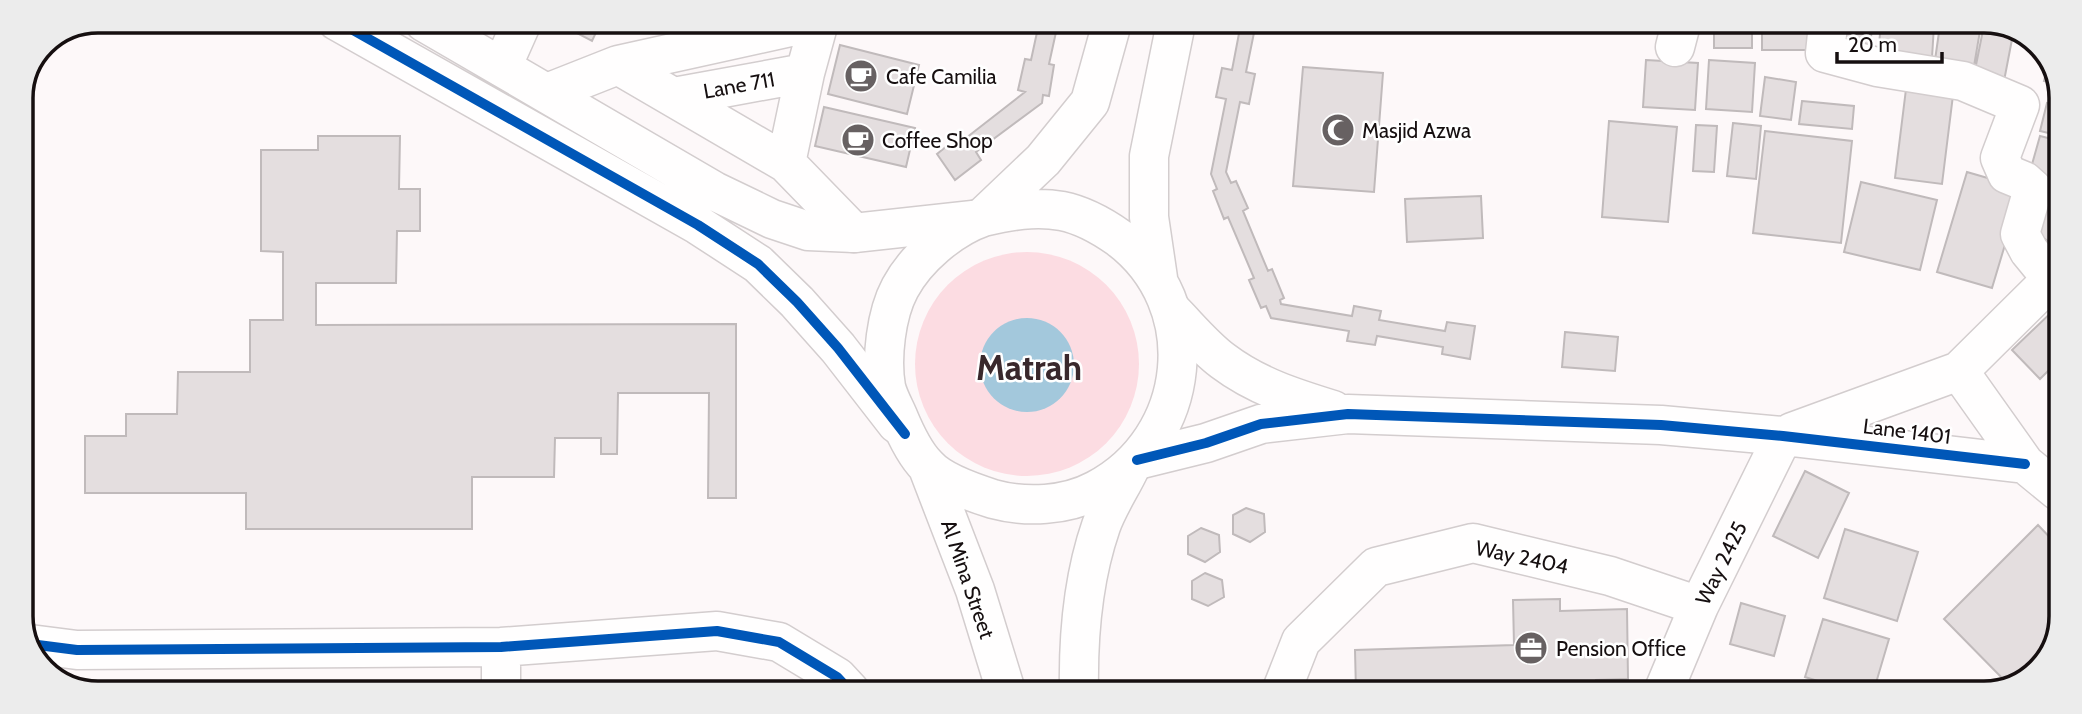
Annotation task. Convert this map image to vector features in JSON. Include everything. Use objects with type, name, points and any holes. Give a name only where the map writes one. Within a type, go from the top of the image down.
[{"type":"street","points":[[357,33],[698,225],[758,264],[838,348],[928,468],[969,492],[1011,504],[1054,503],[1096,490],[1134,463],[1261,424],[1348,414]]},
{"type":"street","points":[[443,33],[714,191],[772,219],[808,231],[854,233],[978,219],[1022,208],[1063,212],[1101,225],[1133,249],[1165,296],[1222,360],[1251,379],[1285,396],[1348,414]]},
{"type":"street","points":[[502,67],[517,33]]},
{"type":"street","name":"Lane 711","points":[[547,93],[618,65],[763,33]]},
{"type":"street","name":"Lane 711","points":[[786,163],[816,33]]},
{"type":"street","points":[[905,434],[887,388],[885,350],[885,337],[900,288],[931,249],[978,219],[1043,160],[1090,102],[1109,33]]},
{"type":"street","points":[[1079,681],[1085,588],[1102,525],[1134,463],[1161,427],[1175,390],[1179,351],[1149,217],[1149,156],[1174,33]]},
{"type":"street","points":[[1827,33],[1825,53],[1877,67],[1963,81],[2020,104],[2000,158],[2007,174],[2024,181],[2033,190],[2020,234],[2029,251],[2049,269]]},
{"type":"street","name":"Lane 711","points":[[618,65],[786,163],[854,233]]},
{"type":"street","name":"Lane 711","points":[[674,97],[805,74]]},
{"type":"street","points":[[1783,436],[1959,371],[2049,282]]},
{"type":"street","points":[[1959,371],[2025,464],[2049,484]]},
{"type":"street","name":"Lane 1401","points":[[1348,414],[1661,425],[2025,464]]},
{"type":"street","name":"Way 2425","points":[[1668,681],[1699,606],[1783,436]]},
{"type":"street","name":"Al Mina Street","points":[[928,468],[975,590],[1003,681]]},
{"type":"street","name":"Way 2404","points":[[1285,681],[1301,641],[1376,567],[1473,543],[1610,576],[1699,606]]},
{"type":"street","points":[[40,645],[76,650],[501,647],[717,631],[779,642],[841,681]]},
{"type":"street","points":[[501,647],[501,681]]},
{"type":"shaded area","points":[[1016,252],[1038,252],[1080,265],[1098,277],[1114,293],[1131,321],[1139,364],[1131,407],[1114,435],[1098,451],[1070,468],[1038,476],[1016,476],[974,463],[956,451],[940,435],[923,407],[915,375],[915,353],[928,311],[940,293],[956,277],[984,260]]},
{"type":"water","points":[[1027,318],[1045,322],[1060,332],[1070,347],[1074,365],[1070,383],[1060,398],[1045,408],[1027,412],[1009,408],[994,398],[984,383],[980,365],[984,347],[994,332],[1009,322]]},
{"type":"building","points":[[577,33],[596,33],[592,41]]},
{"type":"building","points":[[1037,33],[1056,33],[1049,64],[1054,65],[1049,96],[1043,95],[1042,103],[976,152],[981,160],[955,180],[937,154],[962,134],[966,138],[1025,92],[1018,90],[1025,59],[1031,60]]},
{"type":"building","points":[[1239,33],[1254,33],[1246,72],[1255,74],[1249,104],[1240,102],[1226,172],[1231,183],[1236,181],[1248,208],[1243,211],[1268,271],[1272,269],[1284,298],[1280,300],[1281,304],[1352,316],[1354,306],[1381,311],[1379,320],[1445,331],[1447,322],[1475,326],[1470,359],[1442,354],[1443,347],[1377,336],[1375,345],[1347,341],[1349,331],[1271,318],[1266,306],[1261,308],[1249,280],[1254,278],[1228,217],[1224,219],[1213,191],[1217,189],[1211,174],[1226,99],[1216,97],[1222,68],[1232,70]]},
{"type":"building","points":[[1714,33],[1752,33],[1752,48],[1714,48]]},
{"type":"building","points":[[1762,33],[1815,33],[1815,50],[1762,50]]},
{"type":"building","points":[[1836,33],[1871,33],[1870,50],[1834,46]]},
{"type":"building","points":[[1880,33],[1934,33],[1932,58],[1878,53]]},
{"type":"building","points":[[1939,33],[1980,33],[1973,72],[1934,67]]},
{"type":"building","points":[[1982,33],[1997,34],[2012,40],[2004,81],[1974,75]]},
{"type":"building","points":[[840,45],[919,65],[907,114],[828,94]]},
{"type":"building","points":[[1646,60],[1698,63],[1695,110],[1643,107]]},
{"type":"building","points":[[1709,60],[1755,63],[1752,112],[1706,109]]},
{"type":"building","name":"Masjid Azwa","points":[[1303,67],[1383,73],[1374,192],[1293,186]]},
{"type":"building","points":[[1765,77],[1796,82],[1791,120],[1760,116]]},
{"type":"building","points":[[1907,81],[1954,87],[1942,184],[1895,178]]},
{"type":"building","points":[[1802,101],[1854,106],[1852,129],[1799,124]]},
{"type":"building","points":[[2047,103],[2049,104],[2049,133],[2040,131]]},
{"type":"building","points":[[824,107],[915,128],[906,167],[815,146]]},
{"type":"building","points":[[1609,121],[1677,127],[1668,222],[1602,217]]},
{"type":"building","points":[[1733,123],[1761,126],[1756,179],[1727,176]]},
{"type":"building","points":[[1696,125],[1717,126],[1714,172],[1693,171]]},
{"type":"building","points":[[1765,131],[1852,141],[1841,243],[1753,233]]},
{"type":"building","points":[[318,136],[400,136],[399,189],[420,189],[420,231],[397,231],[396,283],[316,283],[316,325],[736,324],[736,498],[708,498],[709,393],[618,393],[617,454],[601,454],[601,438],[555,438],[554,477],[472,477],[472,529],[246,529],[246,493],[85,493],[85,436],[126,436],[126,414],[177,414],[178,372],[250,372],[250,320],[283,320],[283,252],[261,251],[261,150],[318,150]]},
{"type":"building","points":[[2040,136],[2049,138],[2049,181],[2029,175]]},
{"type":"building","points":[[1967,172],[2022,188],[1992,288],[1937,272]]},
{"type":"building","points":[[1861,182],[1937,200],[1920,270],[1844,252]]},
{"type":"building","points":[[1481,196],[1483,238],[1407,242],[1405,199]]},
{"type":"building","points":[[2049,205],[2049,242],[2031,228]]},
{"type":"building","points":[[2049,315],[2049,370],[2040,379],[2012,350]]},
{"type":"building","points":[[1565,332],[1618,337],[1615,371],[1562,367]]},
{"type":"building","points":[[1805,471],[1849,493],[1818,558],[1773,536]]},
{"type":"building","points":[[1246,508],[1264,514],[1265,532],[1250,542],[1233,534],[1233,515]]},
{"type":"building","points":[[2038,525],[2049,537],[2048,629],[2040,648],[2020,670],[2002,678],[1944,619]]},
{"type":"building","points":[[1201,528],[1219,535],[1220,552],[1205,562],[1188,554],[1188,536]]},
{"type":"building","points":[[1845,529],[1918,552],[1897,621],[1824,598]]},
{"type":"building","points":[[1205,573],[1222,580],[1224,597],[1208,606],[1192,599],[1192,581]]},
{"type":"building","name":"Pension Office","points":[[1560,599],[1560,611],[1627,609],[1628,679],[1356,681],[1355,650],[1514,645],[1513,600]]},
{"type":"building","points":[[1741,603],[1785,616],[1774,656],[1730,644]]},
{"type":"building","points":[[1823,619],[1889,639],[1877,681],[1818,681],[1805,677]]},
{"type":"cycle path","points":[[358,33],[698,225],[758,264],[838,348],[905,434]]},
{"type":"cycle path","points":[[1137,460],[1206,443],[1261,424],[1348,414],[1661,425],[2025,464]]},
{"type":"cycle path","points":[[40,645],[77,650],[501,647],[717,631],[779,642],[841,681]]},
{"type":"place","name":"Cafe Camilia","points":[[861,76]]},
{"type":"place","name":"Masjid Azwa","points":[[1338,130]]},
{"type":"place","name":"Coffee Shop","points":[[858,140]]},
{"type":"place","name":"Pension Office","points":[[1531,648]]},
{"type":"district","name":"Matrah","points":[[1029,367]]}]
